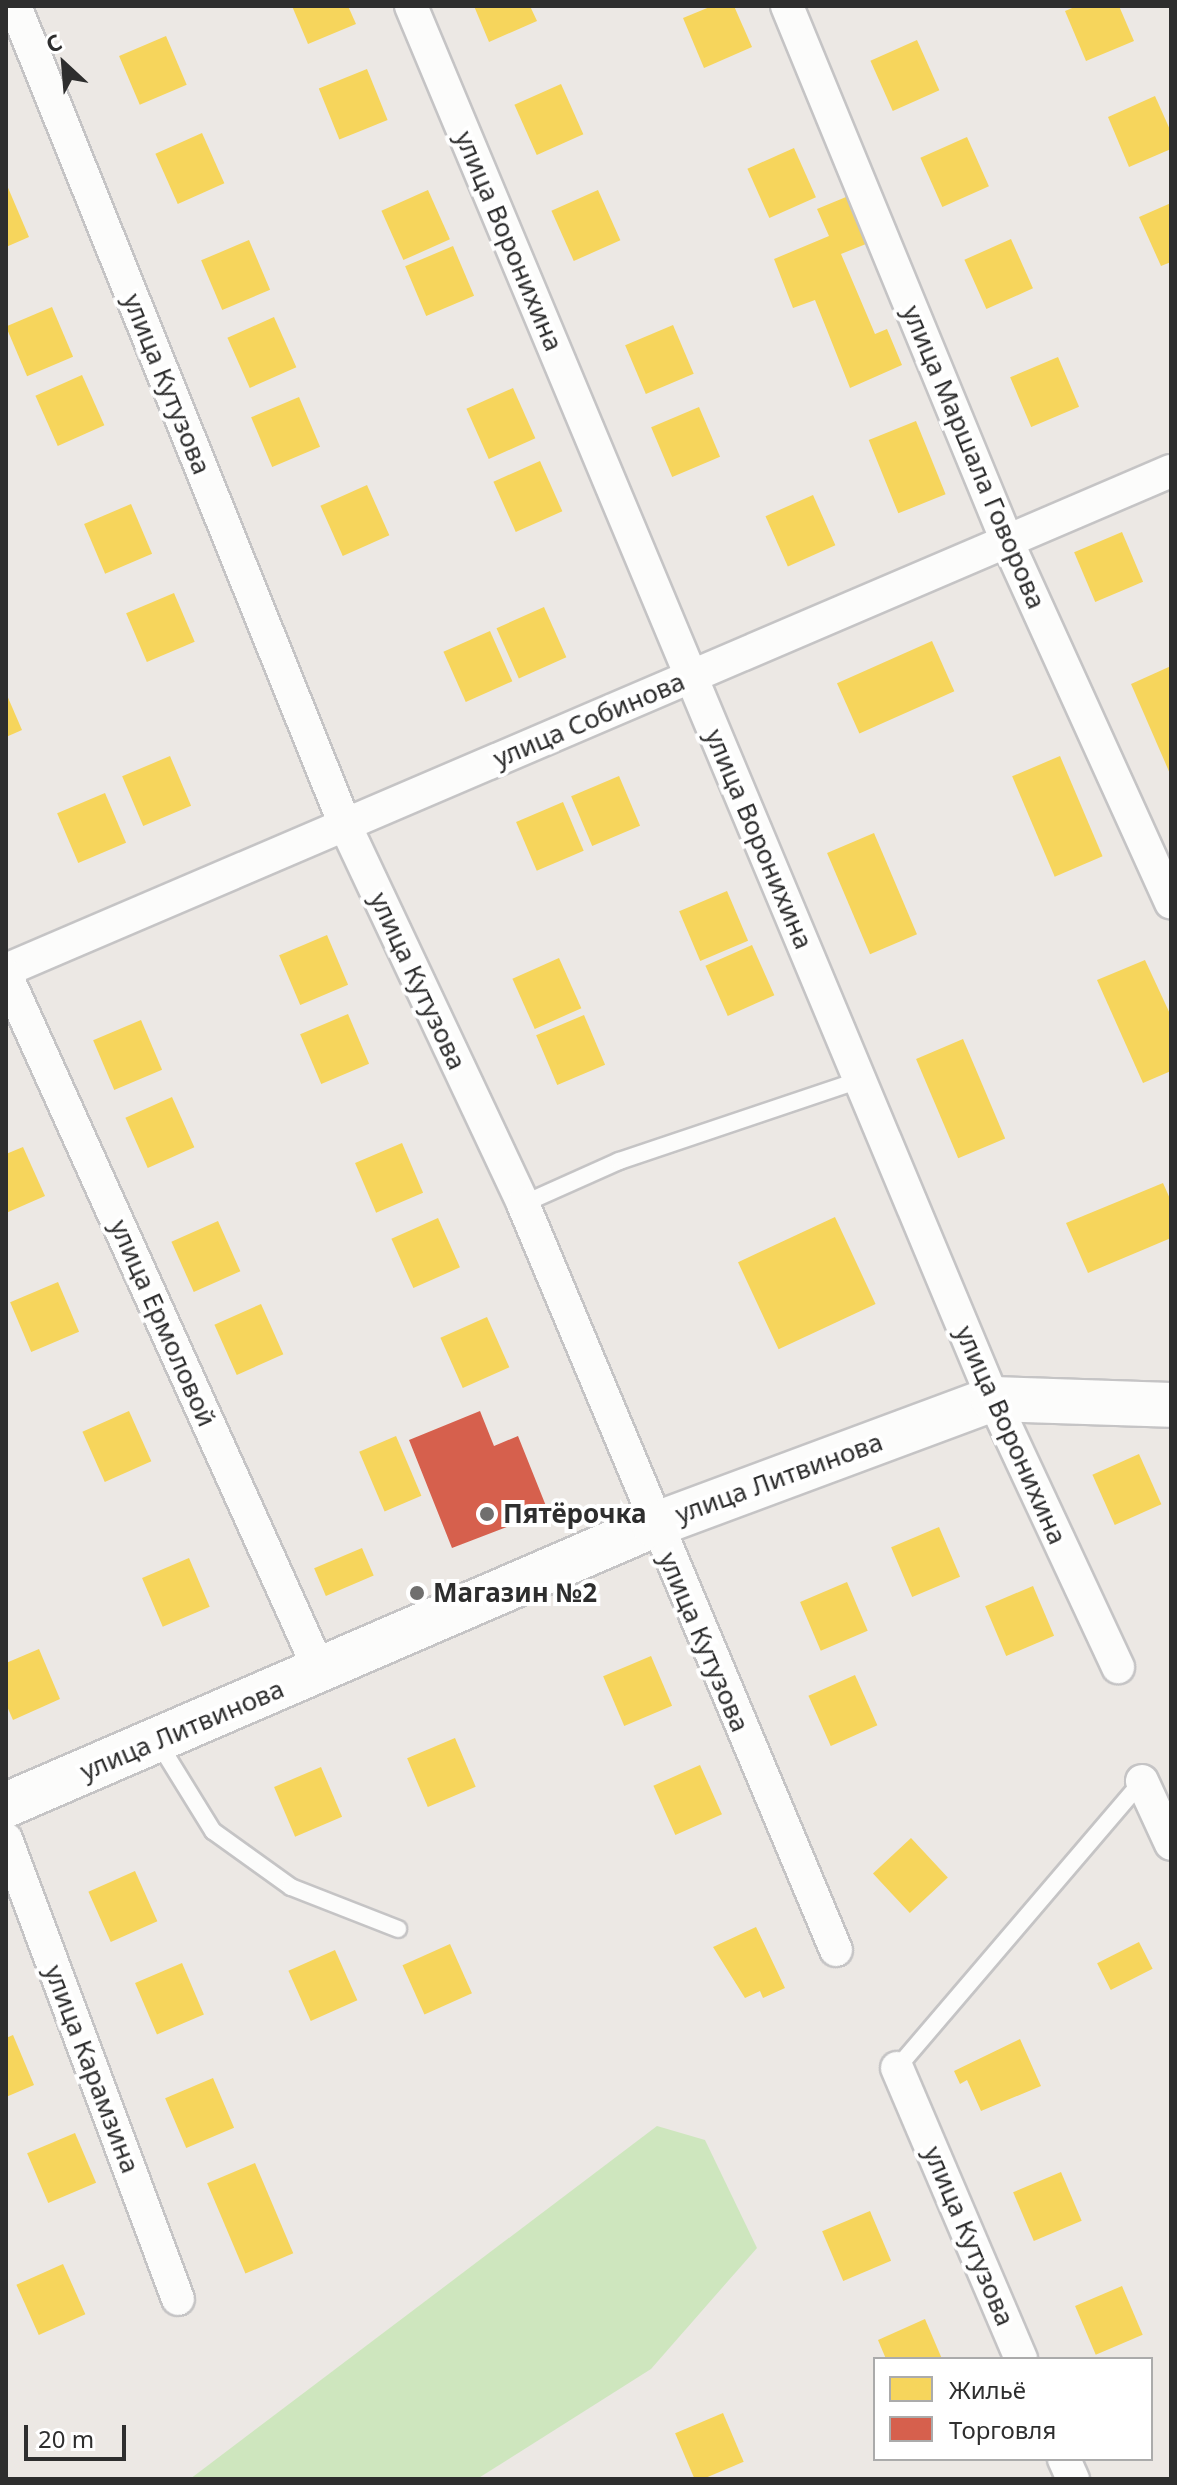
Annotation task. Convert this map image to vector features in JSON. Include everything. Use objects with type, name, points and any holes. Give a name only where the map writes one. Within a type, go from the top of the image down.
[{"type":"street","name":"улица Кутузова","points":[[15,6],[345,825],[523,1204],[654,1525],[836,1950]]},
{"type":"street","name":"улица Воронихина","points":[[411,6],[993,1399],[1118,1667]]},
{"type":"street","name":"улица Маршала Говорова","points":[[787,6],[1007,541],[1171,903]]},
{"type":"street","name":"улица Собинова","points":[[6,972],[1171,471]]},
{"type":"street","name":"улица Ермоловой","points":[[6,972],[320,1671]]},
{"type":"street","name":"улица Литвинова","points":[[6,1805],[654,1525],[993,1399],[1171,1405]]},
{"type":"street","points":[[1142,1781],[1171,1844]]},
{"type":"street","name":"улица Карамзина","points":[[6,1839],[178,2299]]},
{"type":"street","name":"улица Кутузова","points":[[897,2068],[1020,2357]]},
{"type":"lane","points":[[523,1204],[619,1161],[859,1080]]},
{"type":"lane","points":[[157,1740],[213,1831],[291,1887],[398,1929]]},
{"type":"lane","points":[[897,2068],[1142,1781]]},
{"type":"green space","points":[[657,2126],[705,2140],[757,2248],[651,2369],[477,2479],[190,2479]]},
{"type":"building: Жильё","points":[[292,6],[348,6],[356,24],[308,44]]},
{"type":"building: Жильё","points":[[474,6],[530,6],[537,21],[489,42]]},
{"type":"building: Жильё","points":[[712,6],[734,6],[752,47],[704,68],[683,18]]},
{"type":"building: Жильё","points":[[1077,6],[1119,6],[1134,41],[1086,61],[1065,11]]},
{"type":"building: Жильё","points":[[166,36],[187,85],[140,105],[119,56]]},
{"type":"building: Жильё","points":[[917,40],[939,90],[893,111],[870,61]]},
{"type":"building: Жильё","points":[[367,69],[388,120],[339,139],[319,88]]},
{"type":"building: Жильё","points":[[561,84],[583,134],[537,155],[514,105]]},
{"type":"building: Жильё","points":[[1155,96],[1171,132],[1171,149],[1129,167],[1108,117]]},
{"type":"building: Жильё","points":[[202,133],[224,183],[178,204],[155,154]]},
{"type":"building: Жильё","points":[[967,137],[989,186],[942,207],[920,158]]},
{"type":"building: Жильё","points":[[794,148],[816,197],[769,218],[747,169]]},
{"type":"building: Жильё","points":[[6,183],[29,237],[6,247]]},
{"type":"building: Жильё","points":[[428,190],[450,239],[403,260],[381,211]]},
{"type":"building: Жильё","points":[[598,190],[620,240],[574,261],[551,211]]},
{"type":"building: Жильё","points":[[846,197],[866,244],[841,254],[875,334],[887,329],[902,365],[850,388],[815,300],[793,308],[774,259],[829,236],[817,209]]},
{"type":"building: Жильё","points":[[1171,203],[1171,262],[1161,266],[1139,217]]},
{"type":"building: Жильё","points":[[1011,239],[1033,288],[986,309],[964,260]]},
{"type":"building: Жильё","points":[[249,240],[270,290],[222,310],[201,260]]},
{"type":"building: Жильё","points":[[453,246],[474,296],[426,316],[405,266]]},
{"type":"building: Жильё","points":[[52,307],[73,357],[27,376],[6,327]]},
{"type":"building: Жильё","points":[[274,317],[296,367],[250,388],[227,338]]},
{"type":"building: Жильё","points":[[673,325],[694,374],[646,394],[625,345]]},
{"type":"building: Жильё","points":[[1058,357],[1079,407],[1031,427],[1010,377]]},
{"type":"building: Жильё","points":[[82,375],[104,425],[58,446],[35,396]]},
{"type":"building: Жильё","points":[[513,388],[535,438],[489,459],[466,409]]},
{"type":"building: Жильё","points":[[299,397],[320,447],[272,467],[251,417]]},
{"type":"building: Жильё","points":[[699,407],[720,457],[672,477],[651,427]]},
{"type":"building: Жильё","points":[[916,421],[946,494],[898,513],[869,440]]},
{"type":"building: Жильё","points":[[540,461],[562,511],[516,532],[493,482]]},
{"type":"building: Жильё","points":[[367,485],[389,535],[343,556],[320,506]]},
{"type":"building: Жильё","points":[[813,495],[835,545],[788,566],[765,516]]},
{"type":"building: Жильё","points":[[131,504],[152,554],[105,574],[84,524]]},
{"type":"building: Жильё","points":[[1122,532],[1143,582],[1095,602],[1074,552]]},
{"type":"building: Жильё","points":[[174,593],[195,642],[147,662],[126,613]]},
{"type":"building: Жильё","points":[[544,607],[566,657],[519,678],[496,628]]},
{"type":"building: Жильё","points":[[490,631],[512,681],[466,702],[443,652]]},
{"type":"building: Жильё","points":[[932,641],[954,691],[859,734],[837,683]]},
{"type":"building: Жильё","points":[[1171,666],[1171,776],[1131,684]]},
{"type":"building: Жильё","points":[[6,693],[22,730],[6,737]]},
{"type":"building: Жильё","points":[[170,756],[191,806],[143,826],[122,776]]},
{"type":"building: Жильё","points":[[1060,756],[1103,856],[1055,877],[1012,776]]},
{"type":"building: Жильё","points":[[619,776],[640,826],[592,846],[571,796]]},
{"type":"building: Жильё","points":[[105,793],[126,843],[78,863],[57,813]]},
{"type":"building: Жильё","points":[[563,802],[584,851],[537,871],[516,822]]},
{"type":"building: Жильё","points":[[874,833],[917,934],[870,954],[827,853]]},
{"type":"building: Жильё","points":[[727,891],[748,941],[700,961],[679,911]]},
{"type":"building: Жильё","points":[[327,935],[348,985],[300,1005],[279,955]]},
{"type":"building: Жильё","points":[[752,945],[774,995],[728,1016],[705,966]]},
{"type":"building: Жильё","points":[[559,958],[581,1008],[535,1029],[512,979]]},
{"type":"building: Жильё","points":[[1145,960],[1171,1016],[1171,1071],[1143,1083],[1097,980]]},
{"type":"building: Жильё","points":[[348,1014],[369,1064],[321,1084],[300,1034]]},
{"type":"building: Жильё","points":[[584,1015],[605,1065],[557,1085],[536,1035]]},
{"type":"building: Жильё","points":[[141,1020],[162,1070],[114,1090],[93,1040]]},
{"type":"building: Жильё","points":[[963,1039],[1005,1138],[958,1158],[916,1059]]},
{"type":"building: Жильё","points":[[172,1097],[194,1147],[148,1168],[125,1118]]},
{"type":"building: Жильё","points":[[402,1143],[423,1193],[376,1213],[355,1163]]},
{"type":"building: Жильё","points":[[23,1147],[45,1196],[6,1213],[6,1154]]},
{"type":"building: Жильё","points":[[1163,1183],[1171,1201],[1171,1238],[1088,1273],[1066,1223]]},
{"type":"building: Жильё","points":[[835,1217],[876,1304],[779,1349],[738,1262]]},
{"type":"building: Жильё","points":[[438,1218],[460,1267],[413,1288],[391,1239]]},
{"type":"building: Жильё","points":[[218,1221],[240,1271],[194,1292],[171,1242]]},
{"type":"building: Жильё","points":[[58,1282],[79,1332],[31,1352],[10,1302]]},
{"type":"building: Жильё","points":[[261,1304],[283,1354],[237,1375],[214,1325]]},
{"type":"building: Жильё","points":[[487,1317],[509,1367],[463,1388],[440,1338]]},
{"type":"building: Жильё","points":[[129,1411],[151,1461],[105,1482],[82,1432]]},
{"type":"building: Жильё","points":[[396,1436],[421,1496],[385,1511],[359,1452]]},
{"type":"building: Жильё","points":[[1139,1454],[1161,1504],[1115,1525],[1092,1475]]},
{"type":"building: Жильё","points":[[939,1527],[960,1577],[912,1597],[891,1547]]},
{"type":"building: Жильё","points":[[362,1548],[374,1576],[326,1596],[314,1568]]},
{"type":"building: Жильё","points":[[189,1558],[210,1607],[163,1627],[142,1578]]},
{"type":"building: Жильё","points":[[847,1582],[868,1631],[821,1651],[800,1602]]},
{"type":"building: Жильё","points":[[1033,1586],[1054,1636],[1006,1656],[985,1606]]},
{"type":"building: Жильё","points":[[39,1649],[60,1699],[13,1720],[6,1704],[6,1663]]},
{"type":"building: Жильё","points":[[651,1656],[672,1706],[624,1726],[603,1676]]},
{"type":"building: Жильё","points":[[855,1675],[877,1725],[831,1746],[808,1696]]},
{"type":"building: Жильё","points":[[455,1738],[476,1787],[428,1807],[407,1758]]},
{"type":"building: Жильё","points":[[700,1765],[722,1814],[675,1835],[653,1786]]},
{"type":"building: Жильё","points":[[321,1767],[342,1817],[295,1837],[274,1787]]},
{"type":"building: Жильё","points":[[911,1838],[948,1877],[910,1913],[873,1873]]},
{"type":"building: Жильё","points":[[135,1871],[157,1921],[111,1942],[88,1892]]},
{"type":"building: Жильё","points":[[756,1927],[785,1988],[763,1998],[760,1991],[745,1998],[713,1947]]},
{"type":"building: Жильё","points":[[1139,1942],[1153,1969],[1111,1990],[1097,1963]]},
{"type":"building: Жильё","points":[[450,1944],[472,1993],[424,2014],[402,1965]]},
{"type":"building: Жильё","points":[[335,1950],[357,2000],[311,2021],[288,1971]]},
{"type":"building: Жильё","points":[[182,1963],[204,2015],[157,2034],[135,1983]]},
{"type":"building: Жильё","points":[[13,2035],[34,2085],[6,2097],[6,2038]]},
{"type":"building: Жильё","points":[[1020,2039],[1041,2086],[981,2111],[967,2080],[960,2084],[954,2071]]},
{"type":"building: Жильё","points":[[213,2078],[234,2128],[186,2148],[165,2098]]},
{"type":"building: Жильё","points":[[75,2133],[96,2183],[48,2203],[27,2153]]},
{"type":"building: Жильё","points":[[255,2163],[293,2253],[245,2274],[207,2183]]},
{"type":"building: Жильё","points":[[1061,2172],[1082,2221],[1034,2241],[1013,2192]]},
{"type":"building: Жильё","points":[[870,2211],[891,2261],[843,2281],[822,2231]]},
{"type":"building: Жильё","points":[[63,2264],[85,2314],[39,2335],[16,2285]]},
{"type":"building: Жильё","points":[[1122,2286],[1143,2335],[1096,2355],[1075,2306]]},
{"type":"building: Жильё","points":[[925,2319],[941,2357],[885,2357],[878,2340]]},
{"type":"building: Жильё","points":[[723,2413],[744,2462],[703,2479],[695,2479],[675,2433]]},
{"type":"building: Торговля","points":[[480,1411],[494,1446],[518,1436],[548,1511],[452,1548],[409,1440]]},
{"type":"place","name":"Пятёрочка","points":[[487,1514]]},
{"type":"place","name":"Магазин №2","points":[[417,1593]]}]
